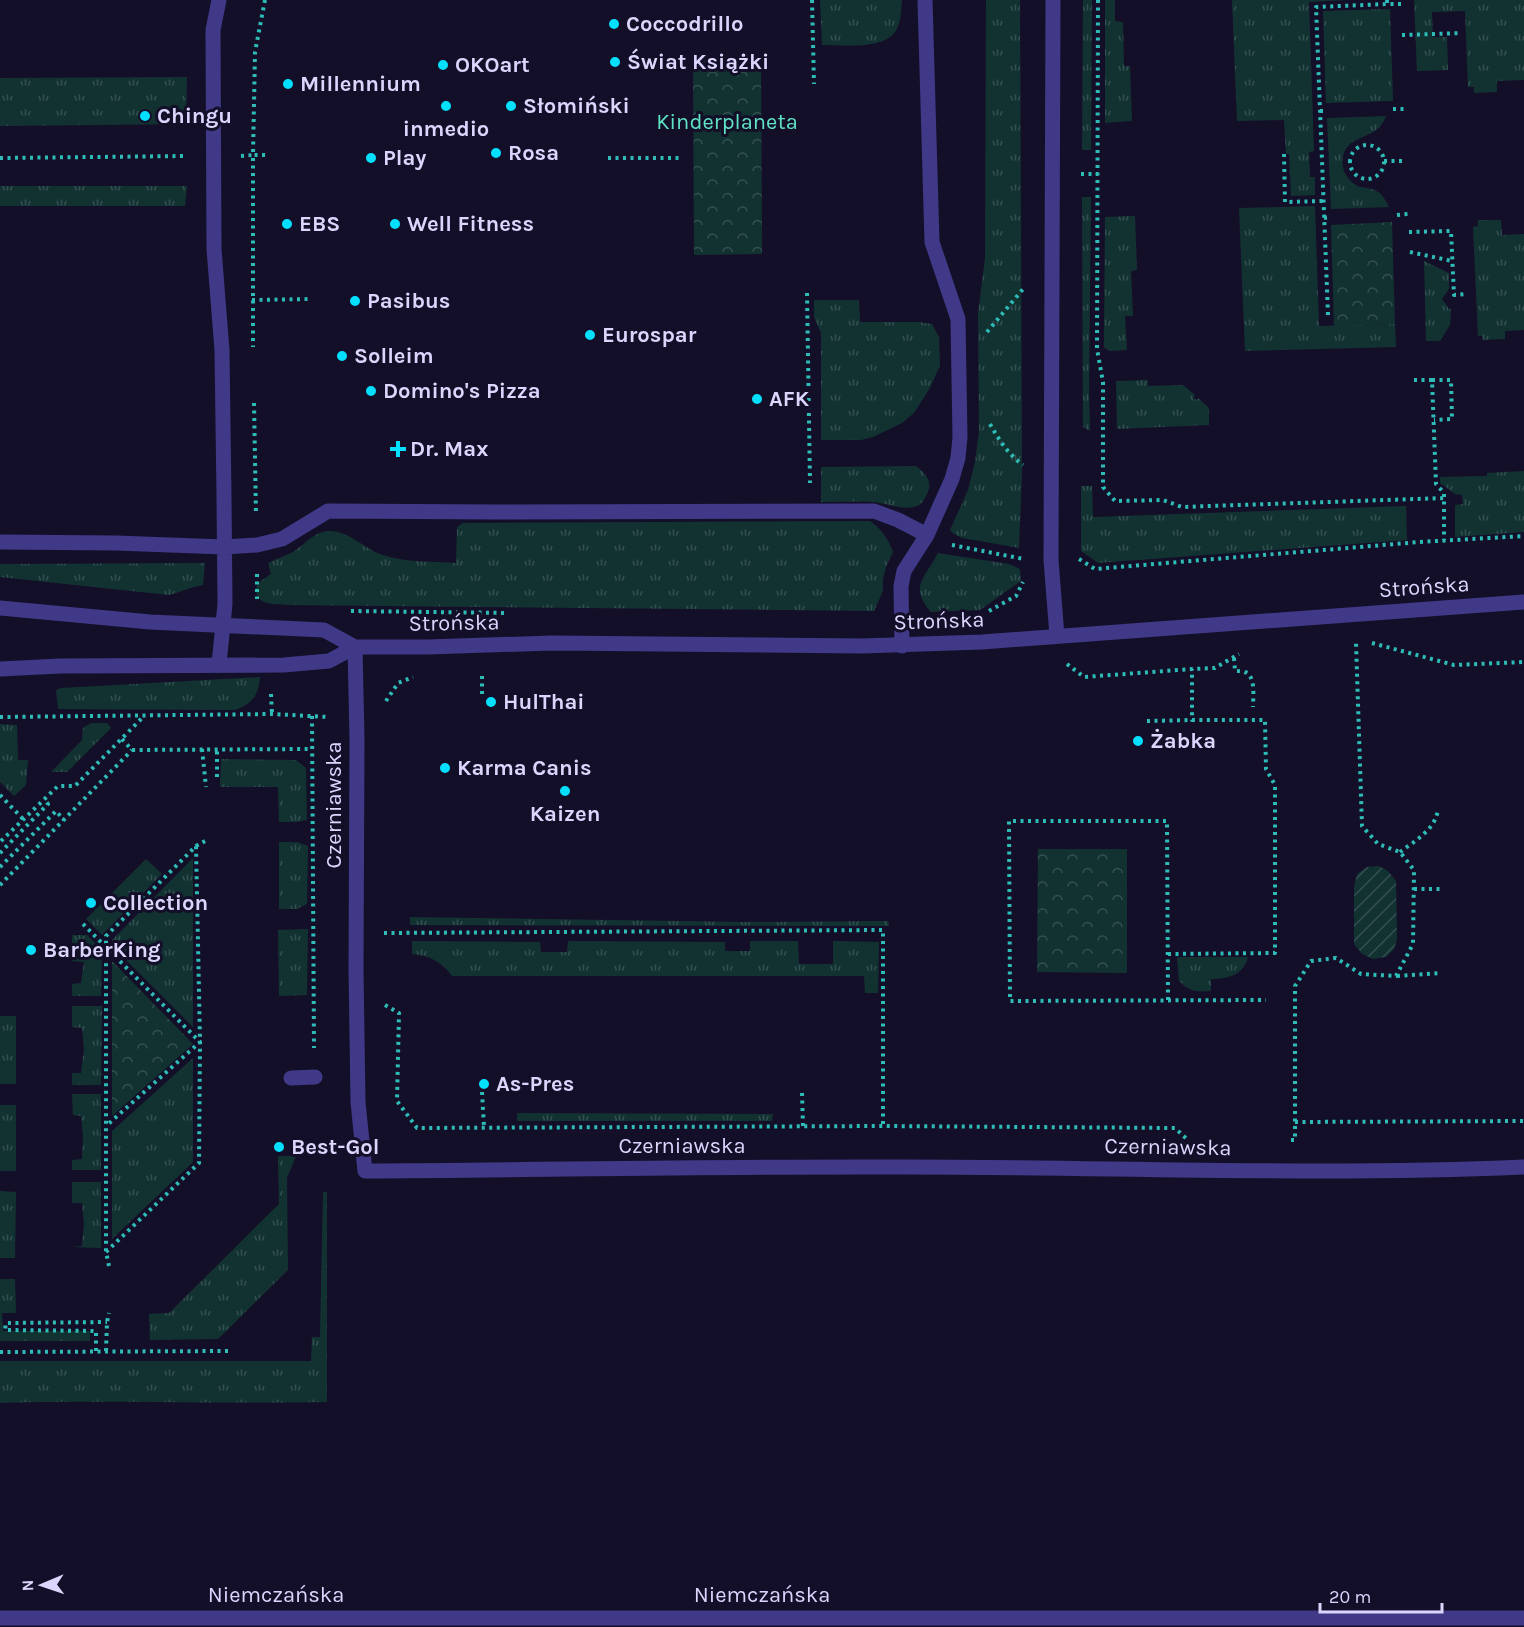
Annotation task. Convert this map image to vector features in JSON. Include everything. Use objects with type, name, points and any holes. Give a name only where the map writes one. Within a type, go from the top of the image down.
[{"type":"street","points":[[219,0],[213,30],[214,249],[222,350],[225,604],[219,664]]},
{"type":"street","points":[[902,646],[901,586],[904,571],[927,535],[952,479],[958,458],[960,436],[958,319],[932,242],[925,0]]},
{"type":"street","points":[[1053,0],[1051,560],[1057,636]]},
{"type":"street","points":[[0,542],[224,547],[257,545],[282,539],[328,511],[874,511],[927,535]]},
{"type":"street","name":"Strońska","points":[[0,608],[150,622],[324,630],[355,646],[551,644],[902,646],[1524,602]]},
{"type":"street","points":[[0,669],[219,664],[260,666],[329,662],[355,646]]},
{"type":"street","name":"Czerniawska","points":[[355,646],[358,1102],[365,1171],[906,1167],[1197,1171],[1443,1171],[1524,1167]]},
{"type":"street","points":[[291,1078],[315,1077]]},
{"type":"street","name":"Niemczańska","points":[[0,1618],[1524,1618]]},
{"type":"path","points":[[253,347],[255,52],[265,0]]},
{"type":"path","points":[[812,0],[814,84]]},
{"type":"path","points":[[1098,0],[1097,349],[1103,382],[1103,488],[1115,501],[1163,500],[1182,507],[1444,498]]},
{"type":"path","points":[[1328,315],[1316,7],[1387,2],[1401,4]]},
{"type":"path","points":[[1402,35],[1462,33]]},
{"type":"path","points":[[1393,109],[1405,109]]},
{"type":"path","points":[[1320,111],[1327,111]]},
{"type":"path","points":[[1365,146],[1378,149],[1384,161],[1382,170],[1371,179],[1359,177],[1354,173],[1350,164],[1354,152],[1365,146]]},
{"type":"path","points":[[1284,154],[1286,202],[1323,201]]},
{"type":"path","points":[[240,156],[268,155]]},
{"type":"path","points":[[0,158],[188,156]]},
{"type":"path","points":[[608,158],[680,158]]},
{"type":"path","points":[[1384,161],[1406,161]]},
{"type":"path","points":[[1075,173],[1098,174]]},
{"type":"path","points":[[1398,215],[1408,214]]},
{"type":"path","points":[[1324,218],[1331,217]]},
{"type":"path","points":[[1409,232],[1450,231],[1454,295],[1466,294]]},
{"type":"path","points":[[1410,252],[1452,261]]},
{"type":"path","points":[[958,347],[979,340],[1025,286],[1025,298]]},
{"type":"path","points":[[807,293],[810,511]]},
{"type":"path","points":[[252,300],[312,299]]},
{"type":"path","points":[[1432,380],[1436,484],[1444,498],[1444,540]]},
{"type":"path","points":[[1414,381],[1451,380],[1452,419],[1434,420]]},
{"type":"path","points":[[959,392],[980,408],[1002,444],[1013,458],[1026,467],[1026,456]]},
{"type":"path","points":[[254,394],[257,606]]},
{"type":"path","points":[[927,535],[949,544],[1027,560],[1027,567]]},
{"type":"path","points":[[1051,560],[1076,557],[1095,570],[1444,540],[1524,536]]},
{"type":"path","points":[[987,613],[1016,596],[1024,580]]},
{"type":"path","points":[[341,610],[514,613]]},
{"type":"path","points":[[1396,976],[1413,944],[1414,870],[1400,852],[1378,844],[1362,826],[1356,645],[1365,642],[1454,665],[1524,662]]},
{"type":"path","points":[[1192,720],[1192,669],[1215,668],[1236,655],[1235,671],[1246,672],[1250,675],[1253,707]]},
{"type":"path","points":[[482,676],[482,694]]},
{"type":"path","points":[[0,717],[272,714],[330,717]]},
{"type":"path","points":[[0,841],[58,786],[75,786],[145,715]]},
{"type":"path","points":[[312,716],[315,1057]]},
{"type":"path","points":[[1147,721],[1265,720],[1266,769],[1275,785],[1275,953],[1168,954]]},
{"type":"path","points":[[122,738],[132,750]]},
{"type":"path","points":[[202,749],[206,787]]},
{"type":"path","points":[[217,749],[217,777]]},
{"type":"path","points":[[0,885],[132,750],[312,749]]},
{"type":"path","points":[[0,795],[23,819]]},
{"type":"path","points":[[0,853],[48,804],[44,799]]},
{"type":"path","points":[[1400,852],[1420,838],[1437,818],[1438,809]]},
{"type":"path","points":[[0,867],[56,811],[64,820]]},
{"type":"path","points":[[1168,1000],[1167,821],[1009,821],[1010,1001],[1266,1000]]},
{"type":"path","points":[[109,1266],[106,1252],[106,936],[196,846],[205,841]]},
{"type":"path","points":[[106,1252],[199,1163],[200,1042],[196,846]]},
{"type":"path","points":[[1414,889],[1441,889]]},
{"type":"path","points":[[83,924],[200,1042]]},
{"type":"path","points":[[380,933],[883,930],[883,1126]]},
{"type":"path","points":[[1286,1140],[1295,1140],[1295,986],[1311,961],[1336,958],[1361,974],[1396,976],[1441,973]]},
{"type":"path","points":[[379,1001],[399,1013],[397,1101],[417,1128],[883,1126],[1175,1128],[1186,1140],[1198,1140]]},
{"type":"path","points":[[105,1127],[200,1042]]},
{"type":"path","points":[[482,1092],[484,1128]]},
{"type":"path","points":[[802,1093],[803,1126]]},
{"type":"path","points":[[1295,1122],[1524,1122]]},
{"type":"path","points":[[106,1351],[109,1313]]},
{"type":"path","points":[[96,1351],[96,1330],[5,1330],[6,1323],[107,1322]]},
{"type":"path","points":[[0,1352],[228,1351]]},
{"type":"green space","points":[[820,0],[902,0],[898,25],[889,38],[881,42],[850,46],[822,45]]},
{"type":"green space","points":[[986,0],[1020,0],[1022,473],[1019,548],[962,538],[950,530],[968,490],[979,432],[978,314],[985,258]]},
{"type":"green space","points":[[1083,0],[1092,0],[1091,150],[1082,150]]},
{"type":"green space","points":[[1105,0],[1115,0],[1115,21],[1123,22],[1124,66],[1130,66],[1132,121],[1105,123]]},
{"type":"green space","points":[[1232,0],[1348,0],[1309,2],[1314,151],[1309,152],[1310,177],[1315,177],[1315,195],[1291,196],[1289,154],[1286,154],[1284,120],[1237,121]]},
{"type":"green space","points":[[1414,0],[1524,0],[1524,80],[1497,81],[1497,92],[1474,93],[1474,87],[1468,87],[1465,11],[1432,12],[1433,37],[1447,37],[1448,70],[1417,71]]},
{"type":"green space","points":[[1390,9],[1393,101],[1326,103],[1323,11]]},
{"type":"green space","name":"Kinderplaneta","points":[[693,59],[761,59],[762,254],[694,255]]},
{"type":"green space","points":[[187,77],[186,124],[0,126],[0,78]]},
{"type":"green space","points":[[1386,116],[1376,130],[1346,148],[1342,161],[1344,170],[1352,182],[1360,187],[1376,191],[1389,207],[1331,209],[1327,118]]},
{"type":"green space","points":[[0,186],[187,186],[185,206],[0,206]]},
{"type":"green space","points":[[1082,197],[1091,197],[1090,431],[1083,427]]},
{"type":"green space","points":[[1315,206],[1319,326],[1395,324],[1396,347],[1245,351],[1239,208]]},
{"type":"green space","points":[[1135,216],[1137,270],[1131,271],[1133,316],[1125,316],[1127,350],[1109,351],[1104,347],[1105,217]]},
{"type":"green space","points":[[1478,220],[1501,220],[1502,235],[1524,234],[1524,330],[1505,331],[1505,339],[1483,340],[1482,336],[1478,336],[1473,227],[1478,226]]},
{"type":"green space","points":[[1392,222],[1395,324],[1334,326],[1331,225]]},
{"type":"green space","points":[[1424,261],[1449,273],[1449,289],[1442,299],[1451,309],[1450,325],[1440,341],[1426,341]]},
{"type":"green space","points":[[814,300],[859,300],[860,322],[932,324],[939,337],[940,365],[930,388],[914,413],[902,423],[873,437],[861,440],[821,440],[821,333],[814,317]]},
{"type":"green space","points":[[1148,380],[1148,386],[1183,385],[1195,395],[1193,398],[1196,400],[1198,398],[1209,408],[1209,425],[1117,429],[1116,381]]},
{"type":"green space","points":[[916,466],[926,476],[929,489],[922,502],[914,507],[873,502],[821,502],[821,467]]},
{"type":"green space","points":[[1524,471],[1524,532],[1455,537],[1455,505],[1463,504],[1462,495],[1455,494],[1440,483],[1440,477],[1487,476],[1487,473]]},
{"type":"green space","points":[[1081,486],[1092,486],[1093,517],[1406,506],[1407,540],[1098,563],[1081,551]]},
{"type":"green space","points":[[870,521],[884,535],[893,552],[886,567],[883,591],[874,611],[289,605],[264,602],[256,591],[260,582],[271,574],[268,563],[293,552],[319,533],[329,531],[343,533],[376,552],[392,558],[456,563],[457,527],[463,523]]},
{"type":"green space","points":[[938,553],[1009,564],[1020,569],[1021,581],[980,610],[931,612],[924,603],[920,588],[924,575]]},
{"type":"green space","points":[[205,563],[203,585],[169,595],[0,577],[0,564]]},
{"type":"green space","points":[[260,677],[254,698],[235,710],[58,709],[56,690],[61,688]]},
{"type":"green space","points":[[91,723],[107,723],[111,728],[67,772],[51,772],[82,740],[83,728]]},
{"type":"green space","points":[[0,724],[17,725],[18,760],[28,760],[26,785],[14,796],[0,782]]},
{"type":"green space","points":[[221,759],[296,760],[306,768],[307,820],[279,822],[278,787],[220,787]]},
{"type":"green space","points":[[279,842],[297,842],[308,846],[307,904],[297,909],[279,909]]},
{"type":"green space","points":[[1038,849],[1127,849],[1127,973],[1037,972]]},
{"type":"green space","points":[[193,858],[193,1027],[112,946],[112,940]]},
{"type":"green space","points":[[146,859],[162,874],[102,935],[86,919]]},
{"type":"green space","points":[[1379,866],[1388,871],[1396,881],[1397,940],[1394,949],[1386,957],[1373,959],[1362,954],[1354,944],[1354,887],[1357,874],[1367,867]]},
{"type":"green space","points":[[410,917],[745,922],[888,921],[889,926],[410,925]]},
{"type":"green space","points":[[308,929],[307,995],[279,996],[278,930]]},
{"type":"green space","points":[[72,935],[87,935],[102,950],[101,996],[72,996],[72,984],[81,983],[84,962],[72,961]]},
{"type":"green space","points":[[412,941],[540,942],[541,952],[567,952],[568,941],[725,942],[725,951],[750,951],[750,941],[798,941],[799,964],[833,964],[833,941],[879,942],[878,993],[865,993],[864,976],[452,976],[435,960],[412,954]]},
{"type":"green space","points":[[1177,957],[1248,957],[1239,972],[1229,977],[1211,979],[1211,991],[1201,991],[1190,989],[1179,981]]},
{"type":"green space","points":[[112,961],[193,1044],[112,1116]]},
{"type":"green space","points":[[72,1006],[102,1006],[101,1085],[72,1085],[72,1073],[81,1073],[84,1050],[82,1028],[72,1027]]},
{"type":"green space","points":[[0,1016],[16,1016],[16,1084],[0,1084]]},
{"type":"green space","points":[[193,1058],[193,1162],[112,1239],[112,1131]]},
{"type":"green space","points":[[72,1094],[101,1094],[101,1170],[72,1170],[72,1160],[82,1159],[83,1137],[81,1116],[73,1115]]},
{"type":"green space","points":[[0,1105],[16,1105],[16,1171],[0,1171]]},
{"type":"green space","points":[[517,1113],[773,1114],[772,1121],[517,1121]]},
{"type":"green space","points":[[278,1156],[296,1156],[287,1178],[288,1270],[218,1339],[150,1340],[149,1314],[169,1313],[279,1204]]},
{"type":"green space","points":[[72,1182],[101,1182],[101,1248],[72,1247],[82,1246],[84,1224],[82,1203],[72,1203]]},
{"type":"green space","points":[[0,1191],[16,1192],[15,1258],[0,1258]]},
{"type":"green space","points":[[323,1192],[327,1192],[327,1402],[0,1403],[0,1361],[311,1361],[312,1337],[320,1337]]},
{"type":"green space","points":[[0,1279],[15,1279],[16,1313],[2,1313],[3,1331],[90,1331],[90,1341],[0,1341]]},
{"type":"place","name":"Coccodrillo","points":[[614,24]]},
{"type":"place","name":"Świat Książki","points":[[615,62]]},
{"type":"place","name":"OKOart","points":[[443,65]]},
{"type":"place","name":"Millennium","points":[[288,84]]},
{"type":"place","name":"inmedio","points":[[446,106]]},
{"type":"place","name":"Słomiński","points":[[511,106]]},
{"type":"place","name":"Chingu","points":[[145,116]]},
{"type":"place","name":"Rosa","points":[[496,153]]},
{"type":"place","name":"Play","points":[[371,158]]},
{"type":"place","name":"EBS","points":[[287,224]]},
{"type":"place","name":"Well Fitness","points":[[395,224]]},
{"type":"place","name":"Pasibus","points":[[355,301]]},
{"type":"place","name":"Eurospar","points":[[590,335]]},
{"type":"place","name":"Solleim","points":[[342,356]]},
{"type":"place","name":"Domino's Pizza","points":[[371,391]]},
{"type":"place","name":"AFK","points":[[757,399]]},
{"type":"place","name":"Dr. Max","points":[[398,449]]},
{"type":"place","name":"HulThai","points":[[491,702]]},
{"type":"place","name":"Żabka","points":[[1138,741]]},
{"type":"place","name":"Karma Canis","points":[[445,768]]},
{"type":"place","name":"Kaizen","points":[[565,791]]},
{"type":"place","name":"Collection","points":[[91,903]]},
{"type":"place","name":"BarberKing","points":[[31,950]]},
{"type":"place","name":"As-Pres","points":[[484,1084]]},
{"type":"place","name":"Best-Gol","points":[[279,1147]]}]
